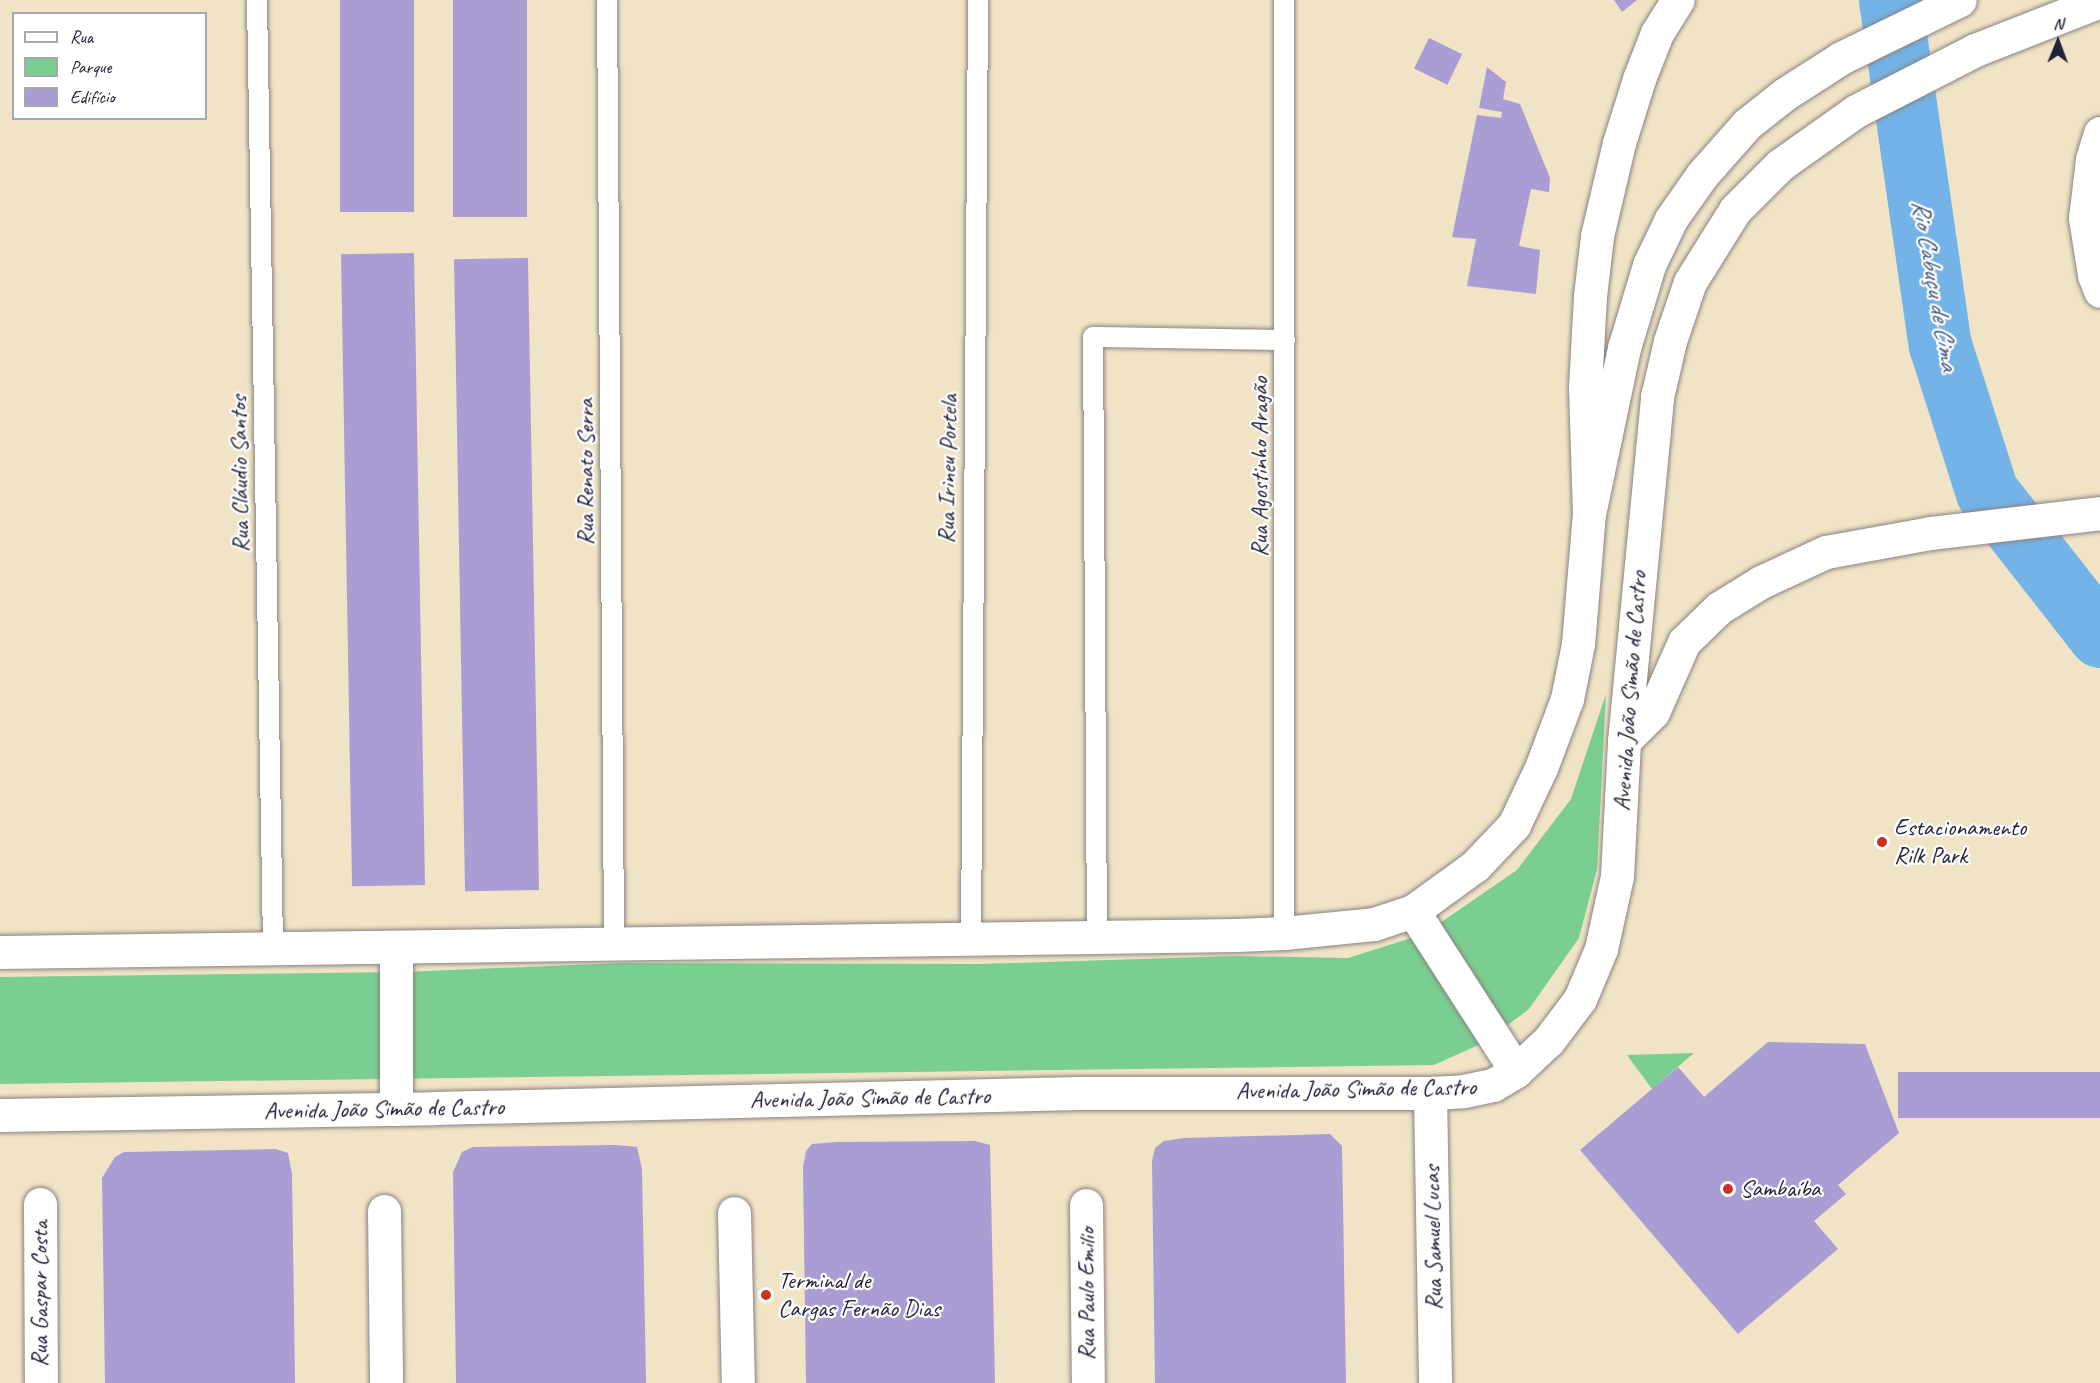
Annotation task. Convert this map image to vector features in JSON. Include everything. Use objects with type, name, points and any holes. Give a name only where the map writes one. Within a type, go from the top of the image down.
[{"type":"main road","points":[[0,952],[1284,933],[1374,924],[1413,911],[1475,866],[1514,825],[1541,768],[1567,699],[1578,644],[1589,514],[1585,388],[1590,296],[1598,236],[1619,143],[1639,79],[1657,33],[1677,0]]},
{"type":"main road","points":[[1589,514],[1624,348],[1649,265],[1671,219],[1702,175],[1747,124],[1785,94],[1841,58],[1960,0]]},
{"type":"main road","name":"Avenida João Simão de Castro","points":[[0,1115],[396,1109],[1077,1093],[1430,1093],[1464,1091],[1493,1085],[1516,1071],[1549,1040],[1580,999],[1601,949],[1617,876],[1624,741],[1657,397],[1670,341],[1690,282],[1735,210],[1780,165],[1856,111],[1975,50],[2100,1]]},
{"type":"main road","points":[[2100,133],[2092,160],[2085,218],[2094,275],[2100,291]]},
{"type":"main road","points":[[1624,741],[1653,712],[1684,642],[1719,608],[1761,582],[1826,552],[1931,533],[2100,513]]},
{"type":"main road","points":[[1413,911],[1516,1071]]},
{"type":"main road","points":[[396,946],[396,1109]]},
{"type":"main road","name":"Rua Samuel Lucas","points":[[1430,1093],[1435,1383]]},
{"type":"main road","name":"Rua Gaspar Costa","points":[[40,1204],[40,1383]]},
{"type":"main road","name":"Rua Paulo Emilio","points":[[1086,1205],[1088,1383]]},
{"type":"main road","points":[[384,1211],[386,1383]]},
{"type":"main road","points":[[734,1213],[738,1383]]},
{"type":"lane","name":"Rua Cláudio Santos","points":[[257,0],[273,948]]},
{"type":"lane","name":"Rua Renato Serra","points":[[607,0],[614,943]]},
{"type":"lane","name":"Rua Irineu Portela","points":[[971,938],[978,0]]},
{"type":"lane","name":"Rua Agostinho Aragão","points":[[1284,0],[1284,933]]},
{"type":"lane","points":[[1097,936],[1094,337],[1285,340]]},
{"type":"green space","points":[[1606,694],[1597,869],[1579,938],[1529,1009],[1485,1042],[1434,1065],[0,1084],[0,977],[403,972],[622,963],[980,964],[1236,956],[1348,958],[1424,934],[1517,870],[1571,799]]},
{"type":"green space","points":[[1694,1053],[1652,1089],[1627,1055]]},
{"type":"building","points":[[340,0],[414,0],[414,212],[340,212]]},
{"type":"building","points":[[453,0],[527,0],[527,217],[453,217]]},
{"type":"building","points":[[1614,0],[1637,0],[1622,12]]},
{"type":"building","points":[[1429,38],[1462,54],[1447,85],[1414,69]]},
{"type":"building","points":[[1487,67],[1506,82],[1503,99],[1520,104],[1550,178],[1549,192],[1531,189],[1519,246],[1540,250],[1536,294],[1467,286],[1476,239],[1452,237],[1477,115],[1501,118],[1502,112],[1479,108]]},
{"type":"building","points":[[414,253],[425,885],[352,886],[341,254]]},
{"type":"building","points":[[528,258],[539,890],[465,891],[454,259]]},
{"type":"building","name":"Sambaíba","points":[[1768,1042],[1865,1044],[1899,1133],[1838,1185],[1846,1194],[1814,1221],[1838,1249],[1738,1334],[1580,1150],[1678,1067],[1704,1097]]},
{"type":"building","points":[[1898,1072],[2100,1072],[2100,1118],[1898,1118]]},
{"type":"building","points":[[1330,1134],[1342,1146],[1346,1383],[1155,1383],[1152,1161],[1155,1148],[1164,1141],[1184,1138]]},
{"type":"building","points":[[975,1141],[990,1145],[995,1383],[806,1383],[803,1167],[806,1151],[812,1144],[836,1142]]},
{"type":"building","points":[[616,1145],[637,1147],[642,1169],[646,1383],[456,1383],[453,1172],[462,1152],[473,1147]]},
{"type":"building","points":[[276,1149],[288,1153],[292,1174],[295,1383],[105,1383],[102,1178],[115,1157],[124,1152]]},
{"type":"waterway","name":"Rio Cabuçu de Cima","points":[[1890,0],[1940,345],[1987,492],[2100,636]]},
{"type":"place","name":"Estacionamento Rilk Park","points":[[1882,842]]},
{"type":"place","name":"Sambaíba","points":[[1728,1189]]},
{"type":"place","name":"Terminal de Cargas Fernão Dias","points":[[766,1295]]}]
